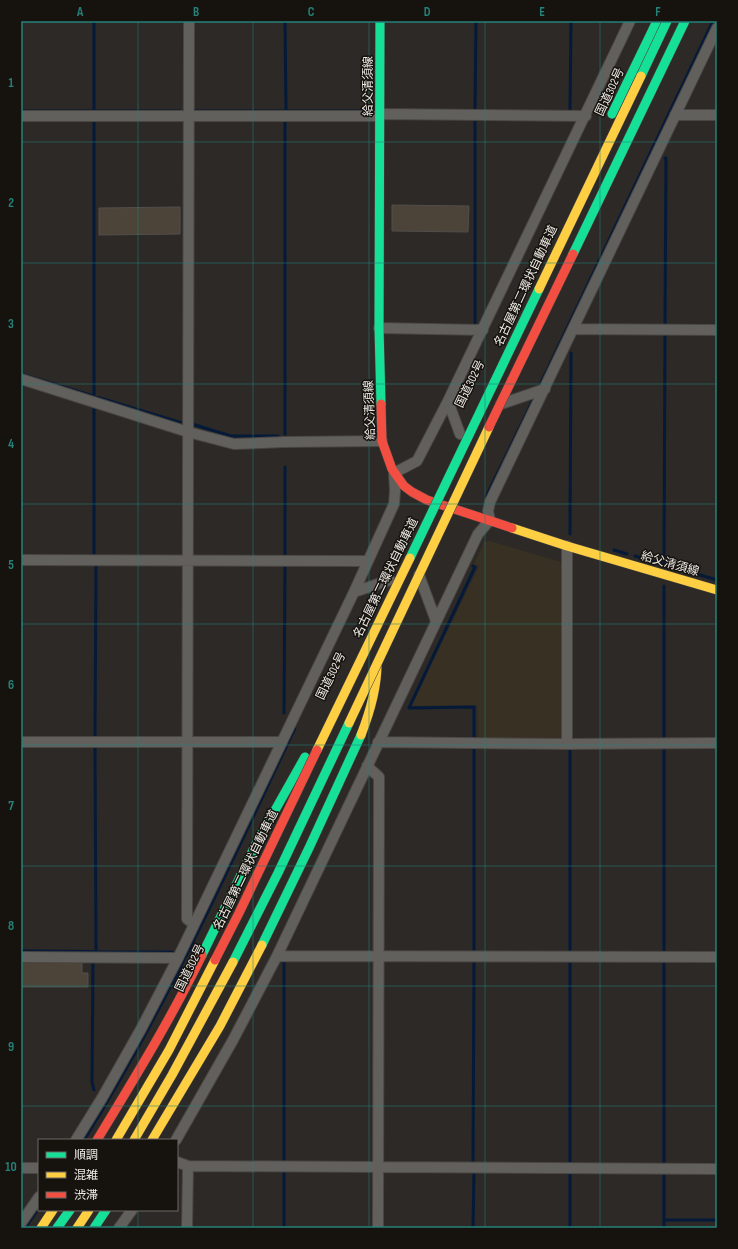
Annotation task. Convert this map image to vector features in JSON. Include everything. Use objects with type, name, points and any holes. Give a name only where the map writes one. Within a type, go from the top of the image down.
[{"type":"main road","name":"給父清須線","points":[[380,21],[379,328],[382,441],[387,458],[394,473],[401,483],[411,492],[427,500],[567,546],[717,590]]},
{"type":"main road","name":"国道302号","points":[[610,119],[657,21]]},
{"type":"main road","name":"名古屋第二環状自動車道","points":[[117,1139],[169,1050],[239,913],[667,21]]},
{"type":"main road","points":[[135,1139],[184,1056],[254,922],[455,498],[685,21]]},
{"type":"main road","name":"国道302号","points":[[447,460],[586,169]]},
{"type":"main road","name":"国道302号","points":[[107,1139],[153,1062],[195,987],[407,543]]},
{"type":"main road","points":[[153,1139],[196,1068],[257,956],[356,746],[375,693],[377,671],[373,616]]},
{"type":"main road","points":[[98,1139],[151,1050],[188,983],[256,844],[305,757]]},
{"type":"main road","points":[[41,1228],[52,1211]]},
{"type":"main road","points":[[48,1228],[59,1211]]},
{"type":"main road","points":[[58,1228],[69,1211]]},
{"type":"main road","points":[[77,1228],[88,1211]]},
{"type":"main road","points":[[94,1228],[105,1211]]},
{"type":"street","points":[[189,21],[187,919],[194,924]]},
{"type":"street","points":[[77,1139],[141,1029],[178,958],[354,592],[394,504],[394,473],[417,462],[586,116],[630,21]]},
{"type":"street","points":[[177,1139],[233,1040],[277,956],[478,534],[490,520],[488,511],[490,502],[717,28]]},
{"type":"street","points":[[675,115],[717,115]]},
{"type":"street","points":[[21,116],[586,116]]},
{"type":"street","points":[[379,328],[482,330]]},
{"type":"street","points":[[573,329],[717,330]]},
{"type":"street","points":[[21,380],[188,432],[234,444],[382,441]]},
{"type":"street","points":[[469,415],[545,388]]},
{"type":"street","points":[[448,401],[460,434]]},
{"type":"street","points":[[407,543],[436,621]]},
{"type":"street","points":[[567,546],[567,744]]},
{"type":"street","points":[[21,560],[368,561]]},
{"type":"street","points":[[354,592],[390,580]]},
{"type":"street","points":[[21,742],[281,742]]},
{"type":"street","points":[[378,742],[567,744],[717,743]]},
{"type":"street","points":[[367,766],[379,777],[378,1228]]},
{"type":"street","points":[[277,956],[717,957]]},
{"type":"street","points":[[21,957],[178,958]]},
{"type":"street","points":[[178,1162],[188,1166],[717,1169]]},
{"type":"street","points":[[187,1228],[188,1166]]},
{"type":"street","points":[[21,1168],[38,1168]]},
{"type":"street","points":[[21,1223],[38,1198]]},
{"type":"street","points":[[119,1228],[131,1211]]},
{"type":"shaded area","points":[[490,541],[564,563],[564,741],[478,740],[477,705],[411,706],[479,566],[474,564],[484,542]]},
{"type":"building","points":[[392,205],[469,206],[468,232],[392,231]]},
{"type":"building","points":[[180,207],[180,234],[99,235],[99,208]]},
{"type":"building","points":[[21,961],[82,961],[82,973],[88,973],[88,987],[21,987]]},
{"type":"waterway","points":[[94,21],[94,111]]},
{"type":"waterway","points":[[285,21],[286,111]]},
{"type":"waterway","points":[[475,110],[476,21]]},
{"type":"waterway","points":[[570,111],[571,21]]},
{"type":"waterway","points":[[541,383],[713,21]]},
{"type":"waterway","points":[[21,111],[180,111]]},
{"type":"waterway","points":[[192,111],[368,111]]},
{"type":"waterway","points":[[475,118],[475,326]]},
{"type":"waterway","points":[[94,121],[94,396]]},
{"type":"waterway","points":[[285,121],[285,434]]},
{"type":"waterway","points":[[665,158],[665,326]]},
{"type":"waterway","points":[[664,566],[665,332]]},
{"type":"waterway","points":[[570,534],[571,353]]},
{"type":"waterway","points":[[21,374],[182,423]]},
{"type":"waterway","points":[[486,497],[533,400]]},
{"type":"waterway","points":[[94,407],[94,556]]},
{"type":"waterway","points":[[192,422],[192,424],[231,436],[278,436]]},
{"type":"waterway","points":[[285,467],[285,555]]},
{"type":"waterway","points":[[614,550],[627,554]]},
{"type":"waterway","points":[[635,556],[666,565]]},
{"type":"waterway","points":[[95,736],[96,564]]},
{"type":"waterway","points":[[284,713],[285,564]]},
{"type":"waterway","points":[[473,566],[475,567],[409,708],[474,707],[474,740]]},
{"type":"waterway","points":[[673,567],[717,580]]},
{"type":"waterway","points":[[664,586],[664,741]]},
{"type":"waterway","points":[[85,1139],[142,1040],[196,937],[295,728]]},
{"type":"waterway","points":[[95,746],[96,951]]},
{"type":"waterway","points":[[664,747],[664,954]]},
{"type":"waterway","points":[[474,748],[474,953]]},
{"type":"waterway","points":[[570,749],[570,953]]},
{"type":"waterway","points":[[21,951],[172,952]]},
{"type":"waterway","points":[[93,961],[92,1082],[94,1090]]},
{"type":"waterway","points":[[284,961],[284,1163]]},
{"type":"waterway","points":[[473,1164],[474,962]]},
{"type":"waterway","points":[[570,962],[570,1164]]},
{"type":"waterway","points":[[664,962],[664,1165]]},
{"type":"waterway","points":[[284,1170],[284,1228]]},
{"type":"waterway","points":[[473,1228],[474,1171]]},
{"type":"waterway","points":[[570,1171],[570,1228]]},
{"type":"waterway","points":[[664,1172],[664,1228]]},
{"type":"waterway","points":[[25,1228],[38,1209]]},
{"type":"waterway","points":[[664,1220],[717,1220]]},
{"type":"traffic: fast","points":[[380,21],[379,328],[381,404]]},
{"type":"traffic: fast","points":[[612,114],[657,21]]},
{"type":"traffic: fast","points":[[641,76],[667,21]]},
{"type":"traffic: fast","points":[[573,254],[685,21]]},
{"type":"traffic: fast","points":[[410,558],[539,289]]},
{"type":"traffic: fast","points":[[233,962],[278,873],[349,723]]},
{"type":"traffic: fast","points":[[262,945],[361,735]]},
{"type":"traffic: fast","points":[[202,955],[256,844],[305,757]]},
{"type":"traffic: fast","points":[[57,1228],[69,1211]]},
{"type":"traffic: fast","points":[[94,1228],[105,1211]]},
{"type":"traffic: slow","points":[[539,289],[641,76]]},
{"type":"traffic: slow","points":[[349,723],[489,427]]},
{"type":"traffic: slow","points":[[512,528],[567,546],[717,590]]},
{"type":"traffic: slow","points":[[317,750],[410,558]]},
{"type":"traffic: slow","points":[[361,735],[372,700],[376,682],[377,664]]},
{"type":"traffic: slow","points":[[153,1139],[220,1026],[262,945]]},
{"type":"traffic: slow","points":[[117,1139],[169,1050],[215,960]]},
{"type":"traffic: slow","points":[[135,1139],[172,1075],[233,962]]},
{"type":"traffic: slow","points":[[41,1228],[52,1211]]},
{"type":"traffic: slow","points":[[77,1228],[88,1211]]},
{"type":"traffic: jam","points":[[489,427],[573,254]]},
{"type":"traffic: jam","points":[[381,404],[382,441],[392,469],[404,486],[427,500],[512,528]]},
{"type":"traffic: jam","points":[[215,960],[317,750]]},
{"type":"traffic: jam","points":[[98,1139],[165,1026],[202,955]]}]
